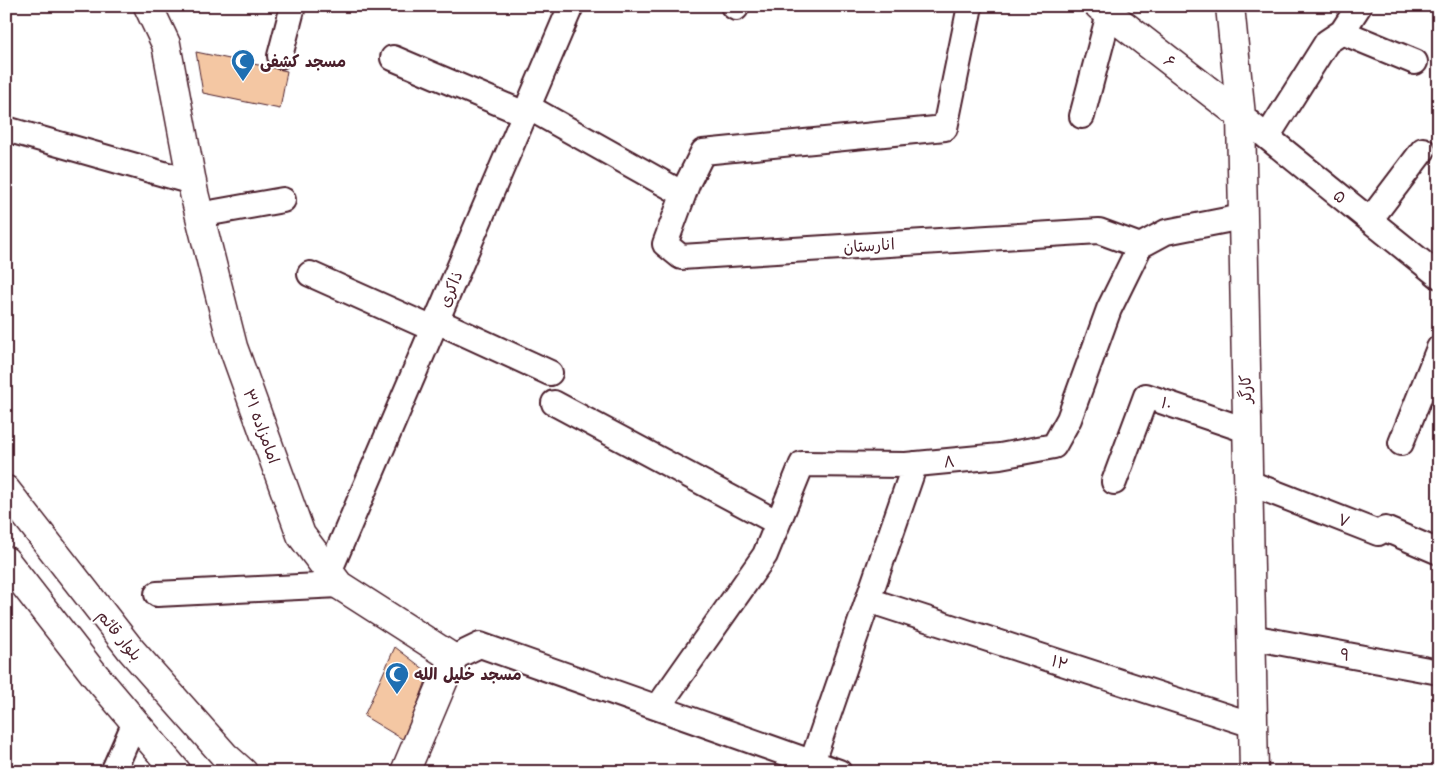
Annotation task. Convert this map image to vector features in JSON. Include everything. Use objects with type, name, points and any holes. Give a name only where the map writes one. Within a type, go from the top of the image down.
[{"type":"main road","name":"امامزاده ۳۱","points":[[148,6],[166,44],[199,215],[233,347],[301,535],[334,579],[453,658]]},
{"type":"main road","name":"کارگر","points":[[1230,6],[1240,116],[1254,772]]},
{"type":"main road","name":"۶","points":[[1104,10],[1240,116]]},
{"type":"main road","name":"بلوار قائم","points":[[6,490],[131,650],[225,756],[243,772]]},
{"type":"main road","points":[[6,561],[94,674],[177,772]]},
{"type":"main road","points":[[406,772],[453,658]]},
{"type":"street","points":[[280,56],[294,6]]},
{"type":"street","name":"ذاکری","points":[[334,579],[435,325],[571,6]]},
{"type":"street","points":[[393,58],[527,111],[686,188],[703,152],[945,128],[970,6]]},
{"type":"street","points":[[1267,137],[1327,42],[1342,32],[1358,6]]},
{"type":"street","points":[[1082,116],[1104,10]]},
{"type":"street","points":[[1342,32],[1415,62]]},
{"type":"street","name":"۵","points":[[1240,116],[1439,276]]},
{"type":"street","points":[[6,129],[192,182]]},
{"type":"street","points":[[1370,220],[1423,150]]},
{"type":"street","name":"انارستان","points":[[686,188],[665,244],[681,257],[1099,231],[1140,246]]},
{"type":"street","points":[[199,215],[283,200]]},
{"type":"street","points":[[1140,246],[1166,232],[1242,217]]},
{"type":"street","name":"۸","points":[[658,708],[765,555],[802,464],[915,464],[1000,456],[1054,446],[1069,418],[1109,309],[1140,246]]},
{"type":"street","points":[[310,274],[550,373]]},
{"type":"street","points":[[1401,443],[1439,348]]},
{"type":"street","name":"۱۰","points":[[1114,482],[1146,396],[1246,430]]},
{"type":"street","points":[[554,403],[778,522]]},
{"type":"street","points":[[812,762],[915,464]]},
{"type":"street","name":"۷","points":[[1247,482],[1378,533],[1385,529],[1439,552]]},
{"type":"street","points":[[157,594],[334,579]]},
{"type":"street","name":"۱۲","points":[[868,600],[1252,725]]},
{"type":"street","name":"۹","points":[[1251,637],[1439,672]]},
{"type":"street","points":[[453,658],[480,644],[839,772]]},
{"type":"street","points":[[113,772],[135,722]]},
{"type":"building","name":"مسجد کشفی","points":[[196,52],[287,71],[280,109],[203,93]]},
{"type":"building","name":"مسجد خلیل الله","points":[[395,647],[429,673],[404,740],[364,716]]},
{"type":"place","name":"مسجد کشفی","points":[[243,82]]},
{"type":"place","name":"مسجد خلیل الله","points":[[397,695]]}]
